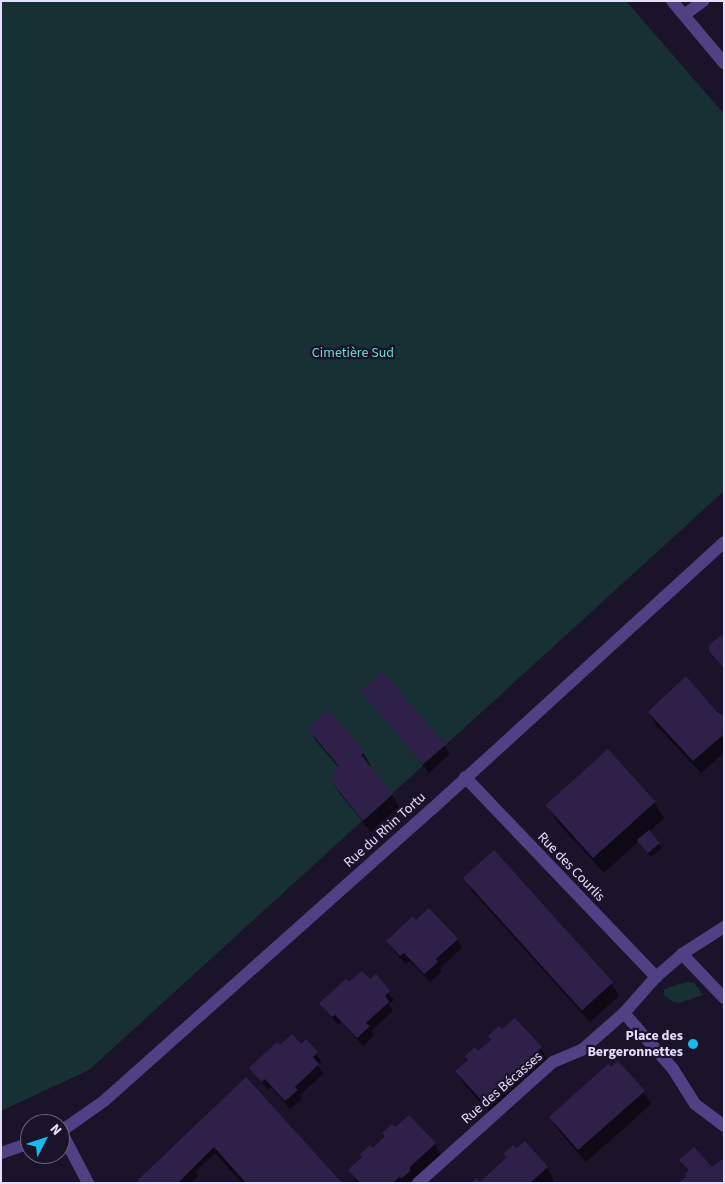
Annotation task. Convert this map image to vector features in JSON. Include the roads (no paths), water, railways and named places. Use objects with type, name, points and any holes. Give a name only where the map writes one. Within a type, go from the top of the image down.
[{"type":"street","points":[[672,1],[724,64]]},
{"type":"street","points":[[684,16],[703,1]]},
{"type":"street","name":"Rue du Rhin Tortu","points":[[70,1125],[104,1102],[724,542]]},
{"type":"street","name":"Rue des Courlis","points":[[465,777],[656,977]]},
{"type":"street","name":"Rue des Bécasses","points":[[418,1183],[553,1062],[583,1049],[624,1013],[656,977],[682,954],[724,927]]},
{"type":"street","points":[[682,954],[724,998]]},
{"type":"street","points":[[624,1013],[672,1069],[696,1104],[724,1126]]},
{"type":"street","points":[[1,1153],[20,1146]]},
{"type":"street","points":[[70,1150],[88,1183]]},
{"type":"place","name":"Place des Bergeronnettes","points":[[693,1044]]},
{"type":"park label","name":"Cimetière Sud","points":[[353,353]]}]
